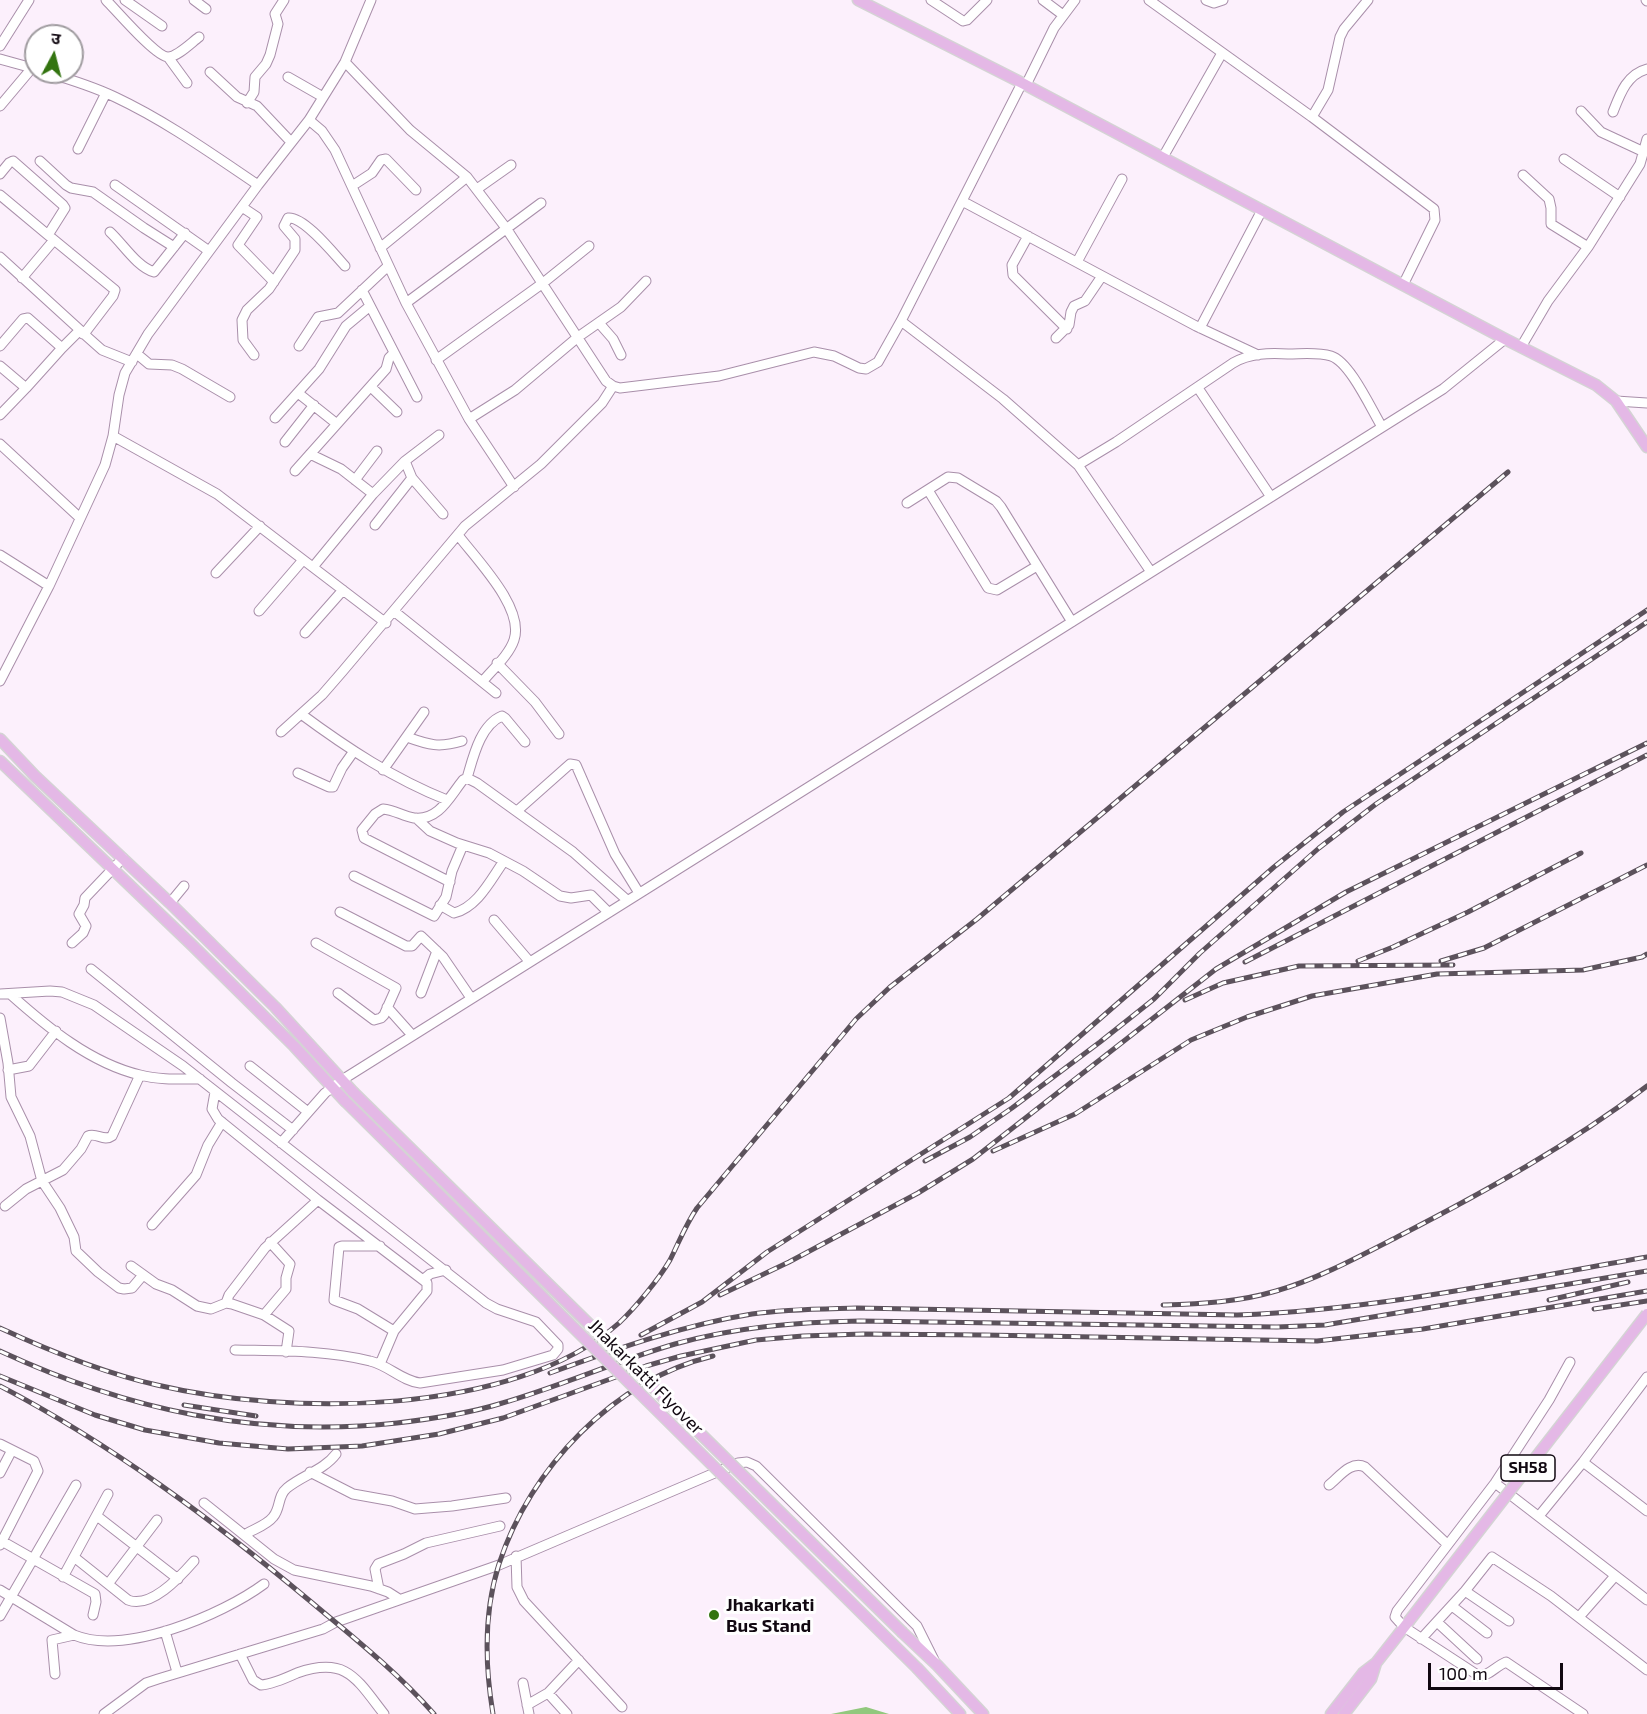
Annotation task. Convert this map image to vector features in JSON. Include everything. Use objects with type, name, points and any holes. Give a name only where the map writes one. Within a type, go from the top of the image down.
[{"type":"main road","points":[[858,0],[1024,84],[1596,385],[1617,401],[1647,447]]},
{"type":"main road","name":"Jhakarkatti Flyover","points":[[0,739],[35,776],[170,903],[275,1007],[353,1092],[937,1665],[983,1714]]},
{"type":"main road","name":"Jhakarkatti Flyover","points":[[0,761],[294,1046],[331,1088],[918,1669],[960,1714]]},
{"type":"main road","name":"SH58","points":[[1331,1714],[1363,1673],[1376,1663],[1407,1624],[1647,1314]]},
{"type":"main road","name":"SH58","points":[[1344,1714],[1371,1679],[1376,1663]]},
{"type":"street","points":[[0,46],[29,0]]},
{"type":"street","points":[[108,0],[158,54],[168,57],[187,82]]},
{"type":"street","points":[[124,0],[162,26]]},
{"type":"street","points":[[194,0],[206,9]]},
{"type":"street","points":[[247,102],[254,92],[255,77],[268,61],[278,24],[274,14],[284,0]]},
{"type":"street","points":[[0,681],[49,586],[105,465],[125,373],[148,334],[309,120],[345,62],[371,0]]},
{"type":"street","points":[[931,0],[963,21],[967,20],[987,0]]},
{"type":"street","points":[[1043,0],[1064,15]]},
{"type":"street","points":[[345,62],[410,130],[467,177],[477,189],[543,283],[606,381],[613,386],[620,388],[710,377],[814,352],[834,356],[866,369],[878,362],[1054,28],[1075,0]]},
{"type":"street","points":[[1149,0],[1312,117],[1434,210],[1435,220],[1403,285]]},
{"type":"street","points":[[1206,0],[1214,3],[1223,0]]},
{"type":"street","points":[[1312,117],[1328,90],[1340,37],[1368,0]]},
{"type":"street","points":[[168,57],[199,37]]},
{"type":"street","points":[[1163,157],[1222,53]]},
{"type":"street","points":[[0,59],[24,66]]},
{"type":"street","points":[[1613,112],[1628,81],[1647,69]]},
{"type":"street","points":[[210,72],[228,89],[257,106],[291,142]]},
{"type":"street","points":[[288,77],[323,98]]},
{"type":"street","points":[[0,106],[24,80]]},
{"type":"street","points":[[80,84],[131,105],[203,147],[258,185]]},
{"type":"street","points":[[78,148],[106,93]]},
{"type":"street","points":[[1581,111],[1601,132],[1644,152]]},
{"type":"street","points":[[309,120],[332,145],[388,266],[436,360],[469,419],[514,487]]},
{"type":"street","points":[[1521,347],[1548,301],[1588,247],[1620,197],[1640,164],[1647,140]]},
{"type":"street","points":[[352,186],[372,173],[381,160],[386,159],[416,190]]},
{"type":"street","points":[[1564,159],[1620,197]]},
{"type":"street","points":[[0,174],[13,161],[65,208],[51,238],[22,278]]},
{"type":"street","points":[[40,161],[66,185],[93,192],[174,247]]},
{"type":"street","points":[[477,189],[511,165]]},
{"type":"street","points":[[1523,175],[1549,199],[1551,224],[1588,247]]},
{"type":"street","points":[[380,248],[467,177]]},
{"type":"street","points":[[1077,262],[1122,178]]},
{"type":"street","points":[[115,185],[209,251]]},
{"type":"street","points":[[0,195],[115,290],[113,296],[82,332],[62,348],[0,415]]},
{"type":"street","points":[[962,201],[1200,327],[1258,355]]},
{"type":"street","points":[[406,303],[541,203]]},
{"type":"street","points":[[242,207],[256,215],[257,218],[238,245],[274,282]]},
{"type":"street","points":[[1200,327],[1262,210]]},
{"type":"street","points":[[254,355],[243,340],[242,320],[247,310],[274,282],[295,250],[295,239],[284,226],[290,217],[311,231],[345,266]]},
{"type":"street","points":[[110,232],[151,272],[156,270],[185,233]]},
{"type":"street","points":[[1028,236],[1012,265],[1013,275],[1067,329]]},
{"type":"street","points":[[436,360],[543,283],[589,246]]},
{"type":"street","points":[[0,257],[102,350],[149,364],[172,365],[230,397]]},
{"type":"street","points":[[299,346],[318,317],[338,313],[388,266]]},
{"type":"street","points":[[1056,338],[1067,329],[1072,309],[1085,301],[1102,276]]},
{"type":"street","points":[[469,419],[515,390],[578,337],[627,302],[646,281]]},
{"type":"street","points":[[362,290],[417,397]]},
{"type":"street","points":[[275,418],[319,369],[346,326],[370,306]]},
{"type":"street","points":[[0,346],[23,319],[28,318],[62,348]]},
{"type":"street","points":[[901,321],[1003,399],[1078,465],[1151,572]]},
{"type":"street","points":[[599,323],[613,339],[621,355]]},
{"type":"street","points":[[281,1143],[331,1088],[342,1080],[1382,428],[1443,389],[1505,339]]},
{"type":"street","points":[[295,471],[371,387],[386,369],[389,358],[394,353]]},
{"type":"street","points":[[1078,465],[1233,363],[1242,358],[1258,355],[1320,354],[1332,356],[1341,362],[1348,372],[1382,428]]},
{"type":"street","points":[[0,366],[26,388]]},
{"type":"street","points":[[281,732],[326,690],[386,623],[458,535],[541,464],[602,403],[613,386]]},
{"type":"street","points":[[371,387],[397,411]]},
{"type":"street","points":[[1198,388],[1270,497]]},
{"type":"street","points":[[298,393],[337,424]]},
{"type":"street","points":[[1617,401],[1647,402]]},
{"type":"street","points":[[285,442],[314,405]]},
{"type":"street","points":[[313,567],[373,494],[405,461],[439,435]]},
{"type":"street","points":[[113,436],[202,485],[260,526],[386,623]]},
{"type":"street","points":[[0,444],[80,518]]},
{"type":"street","points":[[355,480],[377,451]]},
{"type":"street","points":[[310,454],[341,469],[373,494]]},
{"type":"street","points":[[405,461],[412,478],[443,514]]},
{"type":"street","points":[[906,503],[953,476],[996,501],[1072,621]]},
{"type":"street","points":[[375,525],[412,478]]},
{"type":"street","points":[[928,490],[988,588],[997,590],[1037,566]]},
{"type":"street","points":[[216,573],[260,526]]},
{"type":"street","points":[[458,535],[503,594],[513,613],[515,638],[483,681]]},
{"type":"street","points":[[0,555],[49,586]]},
{"type":"street","points":[[259,611],[303,560]]},
{"type":"street","points":[[305,633],[343,590]]},
{"type":"street","points":[[395,612],[496,693]]},
{"type":"street","points":[[497,663],[535,702],[559,734]]},
{"type":"street","points":[[383,770],[424,712]]},
{"type":"street","points":[[301,714],[383,770],[417,788],[447,800]]},
{"type":"street","points":[[416,818],[438,812],[467,778],[483,736],[499,717],[502,716],[509,721],[525,742]]},
{"type":"street","points":[[406,737],[434,746],[462,741]]},
{"type":"street","points":[[298,773],[333,787],[354,751]]},
{"type":"street","points":[[517,811],[570,764],[576,765],[615,854],[639,893]]},
{"type":"street","points":[[467,778],[573,852],[627,900]]},
{"type":"street","points":[[450,882],[363,836],[362,830],[382,809],[416,818],[430,831],[463,845],[483,850],[560,896],[571,898],[591,895],[608,912]]},
{"type":"street","points":[[354,876],[434,916],[449,889],[452,871],[463,845]]},
{"type":"street","points":[[72,943],[83,933],[86,926],[79,914],[85,898],[123,858]]},
{"type":"street","points":[[440,905],[454,913],[461,911],[481,894],[504,861]]},
{"type":"street","points":[[170,903],[184,886]]},
{"type":"street","points":[[340,912],[406,946],[412,946],[421,936],[453,970],[471,998]]},
{"type":"street","points":[[494,920],[529,961]]},
{"type":"street","points":[[316,943],[396,988],[381,1018],[374,1020],[338,993]]},
{"type":"street","points":[[421,993],[437,951]]},
{"type":"street","points":[[91,969],[293,1130]]},
{"type":"street","points":[[0,994],[62,992],[94,1005],[183,1066],[486,1303],[541,1326],[558,1345],[557,1352],[503,1370],[420,1383],[407,1379],[380,1364],[322,1353],[235,1350]]},
{"type":"street","points":[[10,994],[56,1032],[101,1060],[141,1075],[200,1080]]},
{"type":"street","points":[[387,1007],[412,1035]]},
{"type":"street","points":[[0,1018],[2,1052],[8,1070],[11,1097],[30,1137],[42,1181],[60,1208],[74,1237],[78,1255],[124,1290],[132,1288],[143,1275]]},
{"type":"street","points":[[8,1070],[29,1066],[56,1032]]},
{"type":"street","points":[[250,1066],[308,1112]]},
{"type":"street","points":[[5,1206],[27,1190],[63,1170],[81,1149],[88,1136],[105,1138],[112,1136],[141,1075]]},
{"type":"street","points":[[215,1092],[212,1109],[222,1122],[318,1200],[427,1283],[427,1291],[394,1330],[380,1364]]},
{"type":"street","points":[[152,1225],[196,1176],[208,1145],[222,1122]]},
{"type":"street","points":[[226,1304],[230,1295],[270,1242],[318,1200]]},
{"type":"street","points":[[264,1315],[286,1288],[290,1264],[270,1242]]},
{"type":"street","points":[[380,1246],[339,1247],[334,1300],[358,1309],[394,1330]]},
{"type":"street","points":[[131,1266],[202,1308],[211,1309],[226,1304],[264,1315],[288,1329],[290,1335],[286,1352]]},
{"type":"street","points":[[424,1279],[433,1272],[446,1270]]},
{"type":"street","points":[[1570,1362],[1549,1400],[1495,1483],[1447,1544],[1397,1611],[1395,1617],[1397,1621],[1407,1624],[1421,1639],[1479,1676],[1489,1673],[1498,1665],[1506,1662],[1583,1714]]},
{"type":"street","points":[[1539,1516],[1647,1377]]},
{"type":"street","points":[[0,1444],[34,1461],[38,1471],[1,1542],[94,1594],[96,1602],[93,1615]]},
{"type":"street","points":[[0,1473],[12,1450]]},
{"type":"street","points":[[246,1534],[273,1517],[282,1494],[310,1472],[327,1465],[336,1454]]},
{"type":"street","points":[[104,1714],[146,1683],[323,1629],[399,1599],[499,1565],[738,1462],[747,1462],[756,1466],[916,1626],[937,1665]]},
{"type":"street","points":[[1583,1462],[1647,1511]]},
{"type":"street","points":[[1329,1485],[1353,1465],[1359,1464],[1447,1544]]},
{"type":"street","points":[[310,1472],[353,1494],[392,1500],[415,1509],[506,1498]]},
{"type":"street","points":[[1495,1483],[1647,1600]]},
{"type":"street","points":[[0,1616],[75,1485]]},
{"type":"street","points":[[63,1577],[108,1494]]},
{"type":"street","points":[[204,1503],[274,1558],[294,1570],[379,1589],[399,1599]]},
{"type":"street","points":[[97,1516],[178,1579]]},
{"type":"street","points":[[108,1584],[157,1520]]},
{"type":"street","points":[[379,1589],[375,1569],[378,1564],[426,1543],[500,1526]]},
{"type":"street","points":[[516,1556],[517,1587],[524,1601],[622,1707]]},
{"type":"street","points":[[74,1557],[128,1600],[137,1603],[147,1600],[178,1579],[194,1561]]},
{"type":"street","points":[[1421,1639],[1465,1591],[1492,1557],[1551,1596],[1647,1670]]},
{"type":"street","points":[[1579,1617],[1615,1576]]},
{"type":"street","points":[[0,1590],[74,1635],[101,1642],[165,1631],[188,1623],[245,1596],[264,1584]]},
{"type":"street","points":[[1465,1591],[1509,1621]]},
{"type":"street","points":[[1452,1605],[1487,1634]]},
{"type":"street","points":[[1437,1622],[1477,1659]]},
{"type":"street","points":[[165,1631],[177,1672]]},
{"type":"street","points":[[55,1674],[52,1640],[74,1635]]},
{"type":"street","points":[[240,1654],[253,1680],[261,1685],[321,1666],[338,1668],[352,1676],[384,1714]]},
{"type":"street","points":[[523,1683],[528,1710],[548,1693],[579,1660]]},
{"type":"street","points":[[548,1693],[567,1714]]},
{"type":"shaded area","points":[[866,1707],[889,1714],[831,1714]]},
{"type":"railway","points":[[0,1328],[77,1361],[137,1380],[210,1395],[270,1402],[333,1404],[397,1401],[461,1392],[521,1377],[574,1354],[619,1323],[639,1301],[670,1260],[697,1208],[856,1019],[890,987],[977,919],[1508,472]]},
{"type":"railway","points":[[641,1335],[702,1302],[767,1252],[1009,1098],[1274,867],[1343,812],[1647,610]]},
{"type":"railway","points":[[925,1161],[970,1137],[1100,1042],[1154,999],[1200,953],[1319,848],[1376,804],[1647,622]]},
{"type":"railway","points":[[720,1295],[789,1262],[918,1193],[973,1159],[1216,969],[1346,892],[1647,743]]},
{"type":"railway","points":[[1245,962],[1647,755]]},
{"type":"railway","points":[[1358,961],[1468,912],[1581,853]]},
{"type":"railway","points":[[1441,961],[1484,948],[1647,865]]},
{"type":"railway","points":[[993,1151],[1075,1114],[1191,1040],[1247,1017],[1312,996],[1437,974],[1583,970],[1647,954]]},
{"type":"railway","points":[[1185,1000],[1223,983],[1299,966],[1453,965]]},
{"type":"railway","points":[[1163,1305],[1248,1298],[1292,1286],[1324,1273],[1496,1184],[1588,1128],[1647,1086]]},
{"type":"railway","points":[[550,1373],[675,1331],[765,1312],[857,1308],[1237,1315],[1289,1312],[1392,1301],[1647,1257]]},
{"type":"railway","points":[[0,1351],[48,1372],[96,1389],[144,1404],[193,1415],[293,1426],[345,1427],[397,1423],[474,1411],[675,1344],[721,1333],[767,1326],[860,1321],[1277,1327],[1325,1325],[1647,1271]]},
{"type":"railway","points":[[1549,1300],[1628,1282]]},
{"type":"railway","points":[[0,1376],[95,1415],[145,1430],[219,1443],[288,1449],[362,1446],[439,1434],[503,1418],[646,1366],[756,1340],[863,1334],[1317,1341],[1423,1329],[1647,1291]]},
{"type":"railway","points":[[1594,1309],[1647,1301]]},
{"type":"railway","points":[[493,1714],[488,1677],[487,1639],[494,1582],[513,1528],[532,1494],[554,1462],[610,1407],[642,1385],[677,1368],[713,1356]]},
{"type":"railway","points":[[0,1386],[82,1433],[199,1513],[273,1571],[390,1669],[434,1714]]},
{"type":"railway","points":[[184,1405],[256,1416]]},
{"type":"place","name":"Jhakarkati Bus Stand","points":[[714,1615]]}]
